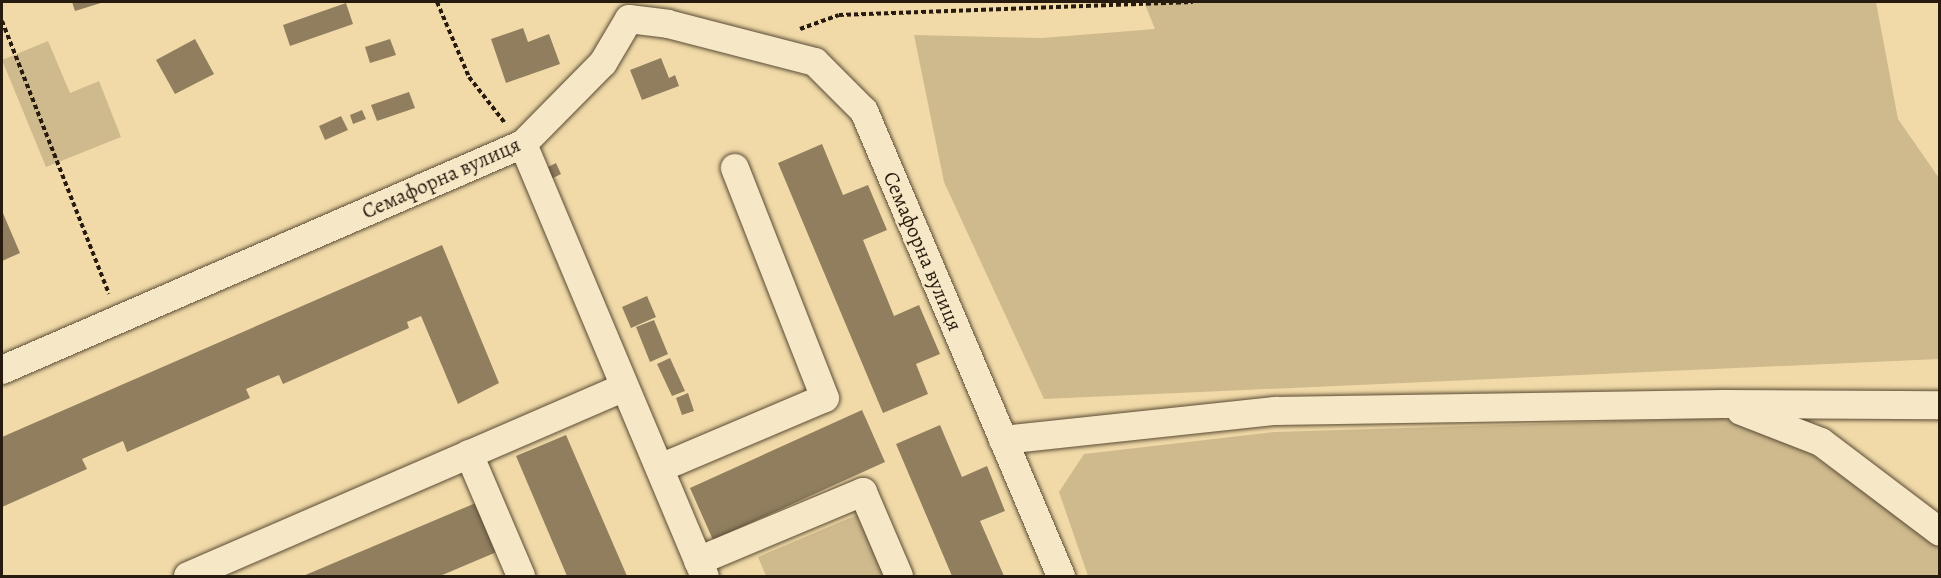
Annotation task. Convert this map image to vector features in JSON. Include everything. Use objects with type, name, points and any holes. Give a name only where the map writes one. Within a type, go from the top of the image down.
[{"type":"street","name":"Семафорна вулиця","points":[[2,370],[523,144],[603,63],[627,10],[668,24],[815,62],[864,111],[1061,576]]},
{"type":"street","points":[[523,144],[701,569],[863,492],[899,576]]},
{"type":"street","points":[[660,468],[825,398],[735,168]]},
{"type":"street","points":[[188,576],[624,387]]},
{"type":"street","points":[[1003,440],[1275,411],[1723,404],[1940,405]]},
{"type":"street","points":[[1723,404],[1821,441],[1940,532]]},
{"type":"street","points":[[469,454],[521,576]]},
{"type":"path","points":[[437,2],[469,77],[523,144]]},
{"type":"path","points":[[798,30],[839,15],[1193,2]]},
{"type":"path","points":[[2,21],[119,320]]},
{"type":"shaded area","points":[[1144,2],[1876,2],[1898,119],[1939,178],[1939,359],[1044,399],[944,182],[914,35],[1042,38],[1155,29]]},
{"type":"shaded area","points":[[48,41],[70,93],[99,81],[121,137],[46,167],[2,60]]},
{"type":"shaded area","points":[[1722,418],[1810,453],[1912,527],[1939,547],[1939,576],[1088,576],[1059,492],[1084,454],[1275,432]]},
{"type":"shaded area","points":[[864,512],[891,576],[766,576],[758,557]]},
{"type":"building","points":[[72,2],[104,2],[75,11]]},
{"type":"building","points":[[346,3],[353,24],[290,46],[283,25]]},
{"type":"building","points":[[523,28],[528,42],[549,34],[560,64],[506,83],[491,39]]},
{"type":"building","points":[[195,39],[214,74],[175,94],[156,60]]},
{"type":"building","points":[[390,39],[396,55],[370,63],[365,47]]},
{"type":"building","points":[[661,58],[669,78],[675,75],[679,86],[642,100],[630,70]]},
{"type":"building","points":[[409,92],[415,108],[377,121],[371,105]]},
{"type":"building","points":[[362,110],[366,119],[353,124],[350,115]]},
{"type":"building","points":[[341,116],[348,130],[325,140],[319,126]]},
{"type":"building","points":[[822,144],[843,195],[868,185],[887,230],[863,240],[894,316],[919,305],[940,354],[916,364],[928,394],[883,413],[778,163]]},
{"type":"building","points":[[556,163],[561,174],[551,179],[546,168]]},
{"type":"building","points":[[2,211],[20,253],[2,261]]},
{"type":"building","points":[[442,245],[499,383],[458,404],[421,316],[407,322],[409,328],[283,384],[279,375],[246,389],[250,398],[127,452],[123,441],[82,459],[87,469],[2,507],[2,437]]},
{"type":"building","points":[[647,296],[656,317],[631,328],[622,307]]},
{"type":"building","points":[[654,320],[668,354],[650,362],[636,327]]},
{"type":"building","points":[[670,358],[685,391],[672,396],[657,364]]},
{"type":"building","points":[[688,393],[694,411],[682,415],[676,398]]},
{"type":"building","points":[[862,410],[885,462],[713,540],[690,488]]},
{"type":"building","points":[[940,425],[962,477],[987,466],[1005,511],[980,521],[1004,576],[952,576],[896,444]]},
{"type":"building","points":[[566,435],[627,576],[567,576],[516,456]]},
{"type":"building","points":[[478,502],[499,551],[440,576],[303,576]]}]
